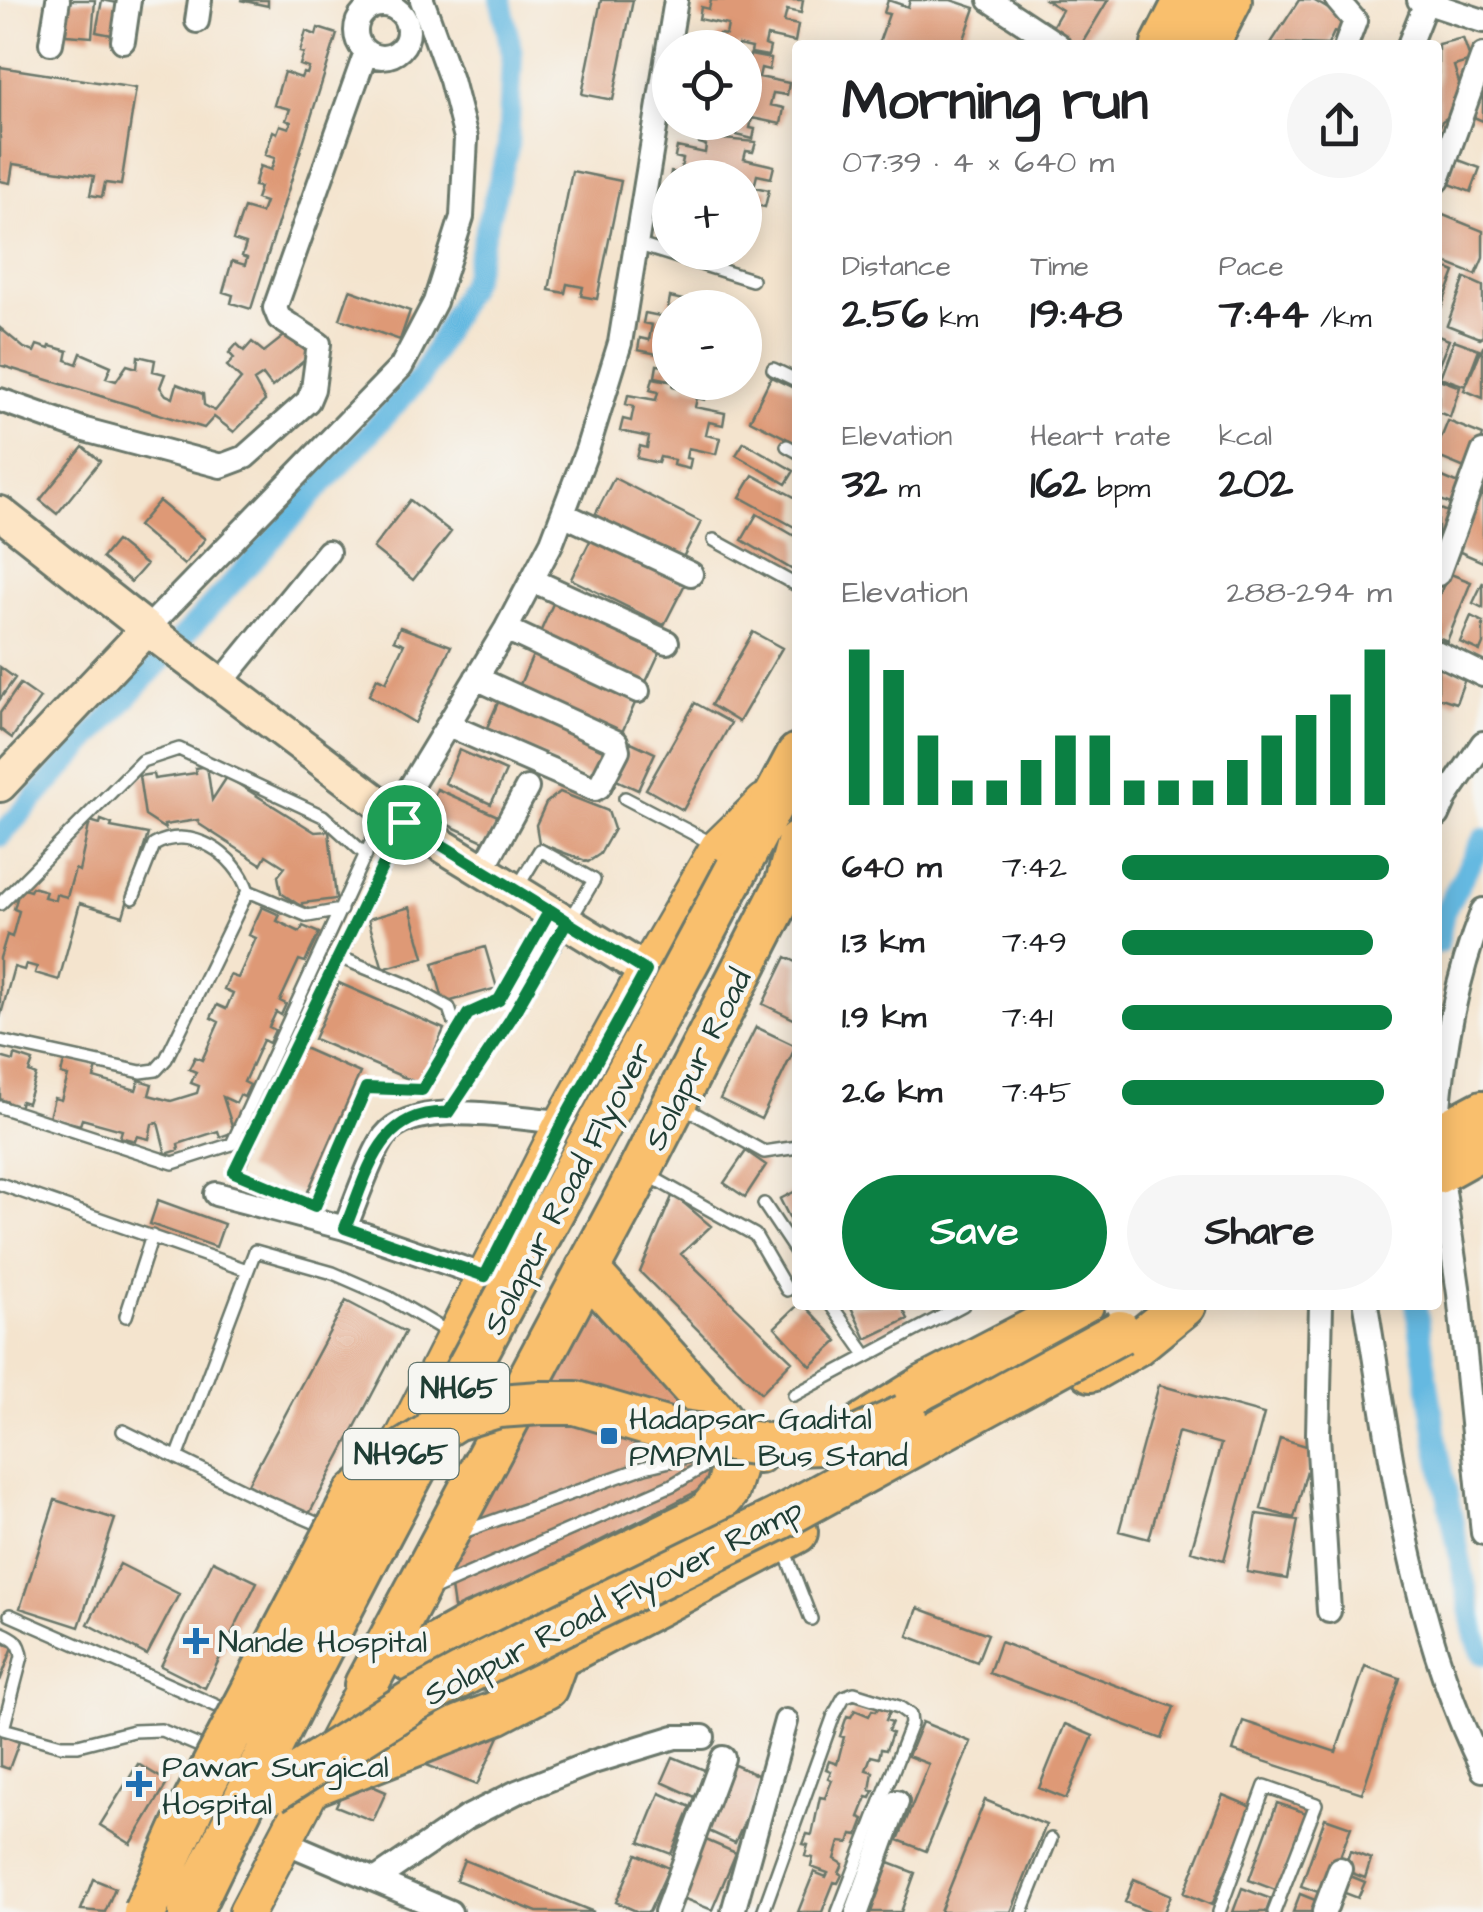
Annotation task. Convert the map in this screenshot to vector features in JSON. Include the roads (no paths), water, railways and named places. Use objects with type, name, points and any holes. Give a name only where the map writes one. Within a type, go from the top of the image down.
[{"type":"highway","points":[[1166,40],[1186,0]]},
{"type":"highway","points":[[1209,40],[1230,0]]},
{"type":"highway","name":"Solapur Road Flyover","points":[[214,1912],[292,1788],[759,880],[792,787]]},
{"type":"highway","name":"Solapur Road","points":[[366,1684],[674,1102],[759,880],[787,883],[792,865]]},
{"type":"highway","name":"Solapur Road Flyover","points":[[190,1912],[343,1604],[759,880]]},
{"type":"highway","points":[[1442,1157],[1483,1112]]},
{"type":"highway","points":[[1442,1159],[1483,1147]]},
{"type":"highway","points":[[587,1270],[740,1445],[767,1455],[806,1451],[834,1440],[1065,1310]]},
{"type":"highway","name":"NH965","points":[[145,1912],[195,1801],[356,1494],[406,1450],[455,1418],[498,1406],[576,1403],[674,1432],[767,1445],[848,1442],[864,1438],[1103,1310]]},
{"type":"highway","name":"Solapur Road Flyover Ramp","points":[[292,1788],[412,1702],[778,1519],[1161,1310]]},
{"type":"highway","points":[[424,1652],[464,1666],[512,1670],[557,1658],[1135,1346],[1178,1310]]},
{"type":"highway","points":[[296,1644],[366,1684],[468,1628],[706,1516],[727,1491],[740,1445]]},
{"type":"highway","points":[[292,1788],[478,1720],[546,1687],[557,1658]]},
{"type":"main road","name":"Solapur Road","points":[[166,1912],[255,1722],[563,1122],[646,971],[759,880]]},
{"type":"main road","points":[[248,1912],[282,1841],[292,1788],[366,1684]]},
{"type":"street","points":[[52,43],[58,0]]},
{"type":"street","points":[[123,41],[129,0]]},
{"type":"street","points":[[0,785],[154,634],[401,367],[436,302],[462,217],[466,138],[451,80],[422,0]]},
{"type":"street","points":[[395,815],[506,630],[563,514],[587,450],[620,343],[676,0]]},
{"type":"street","points":[[990,0],[1050,40]]},
{"type":"street","points":[[1337,0],[1355,21],[1348,40]]},
{"type":"street","points":[[1411,40],[1423,1],[1453,4],[1483,22]]},
{"type":"street","points":[[0,400],[86,430],[221,466],[245,456],[301,410],[313,390],[319,344],[279,318],[275,308],[366,52]]},
{"type":"street","points":[[1442,169],[1483,54]]},
{"type":"street","points":[[1442,563],[1483,452]]},
{"type":"street","points":[[0,513],[395,815],[646,971]]},
{"type":"street","points":[[563,514],[691,574]]},
{"type":"street","points":[[221,682],[328,552]]},
{"type":"street","points":[[532,580],[667,642]]},
{"type":"street","points":[[506,630],[638,691]]},
{"type":"street","points":[[1442,655],[1483,675]]},
{"type":"street","points":[[448,725],[595,789],[599,787],[618,750],[616,742],[476,678]]},
{"type":"street","points":[[1442,806],[1483,743]]},
{"type":"street","points":[[483,869],[528,788]]},
{"type":"street","points":[[1442,1084],[1450,1014],[1483,910]]},
{"type":"street","points":[[345,1228],[384,1136],[404,1120],[437,1112],[563,1122]]},
{"type":"street","points":[[1442,1180],[1459,1294],[1483,1533]]},
{"type":"street","points":[[216,1194],[345,1228],[485,1276]]},
{"type":"street","points":[[1321,1310],[1318,1434],[1330,1611]]},
{"type":"street","points":[[1367,1310],[1412,1576],[1456,1716],[1483,1770]]},
{"type":"street","points":[[733,1912],[786,1721]]},
{"type":"street","points":[[375,1880],[466,1818],[517,1792],[593,1762],[675,1737],[702,1737]]},
{"type":"street","points":[[666,1912],[723,1758]]},
{"type":"street","points":[[856,1912],[898,1802]]},
{"type":"street","points":[[282,1841],[450,1912]]},
{"type":"street","points":[[1324,1912],[1340,1869]]},
{"type":"lane","points":[[636,244],[752,280]]},
{"type":"lane","points":[[773,369],[792,378]]},
{"type":"lane","points":[[714,540],[792,583]]},
{"type":"lane","points":[[0,904],[142,761],[178,749],[323,816],[366,855]]},
{"type":"lane","points":[[625,798],[759,880]]},
{"type":"lane","points":[[0,1107],[173,1163],[232,1144],[366,855],[395,815]]},
{"type":"lane","points":[[395,815],[339,957],[234,1172],[315,1206],[366,1088],[422,1090],[468,1014],[499,1000],[558,916],[594,880],[540,850],[516,889]]},
{"type":"lane","points":[[133,898],[154,845],[175,836],[190,836],[237,866],[248,891],[308,916],[340,910]]},
{"type":"lane","points":[[0,1040],[141,1072],[156,1070],[166,1059],[248,891]]},
{"type":"lane","points":[[448,1113],[510,1020],[558,916]]},
{"type":"lane","points":[[339,957],[410,986],[449,1008],[453,1020]]},
{"type":"lane","points":[[674,1102],[764,1152],[792,1148]]},
{"type":"lane","points":[[640,1170],[755,1235],[787,1290]]},
{"type":"lane","points":[[0,1184],[247,1270]]},
{"type":"lane","points":[[764,1204],[792,1246]]},
{"type":"lane","points":[[126,1316],[152,1236]]},
{"type":"lane","points":[[176,1458],[254,1251],[333,1274],[388,1297],[454,1336]]},
{"type":"lane","points":[[835,1310],[867,1356]]},
{"type":"lane","points":[[794,1395],[954,1310]]},
{"type":"lane","points":[[122,1432],[352,1538]]},
{"type":"lane","points":[[442,1539],[645,1467],[740,1445]]},
{"type":"lane","points":[[410,1599],[672,1484],[740,1445]]},
{"type":"lane","points":[[780,1540],[811,1619]]},
{"type":"lane","points":[[10,1615],[255,1722]]},
{"type":"lane","points":[[0,1632],[16,1638],[22,1656],[1,1729],[61,1745],[78,1745],[133,1731],[161,1730],[236,1762]]},
{"type":"lane","points":[[763,1912],[834,1715],[844,1697],[854,1693],[899,1707],[910,1715],[911,1724],[838,1912]]},
{"type":"lane","points":[[1219,1912],[1266,1786],[1316,1804],[1274,1912]]},
{"type":"lane","points":[[1022,1912],[1050,1839]]},
{"type":"waterway","points":[[0,836],[420,378],[473,277],[508,148],[512,55],[501,0]]},
{"type":"waterway","points":[[1442,922],[1483,839]]},
{"type":"waterway","points":[[1417,1310],[1438,1449],[1476,1638],[1483,1654]]},
{"type":"place","name":"Hadapsar Gadital PMPML Bus Stand","points":[[609,1436]]},
{"type":"place","name":"Nande Hospital","points":[[196,1641]]},
{"type":"place","name":"Pawar Surgical Hospital","points":[[139,1784]]}]
